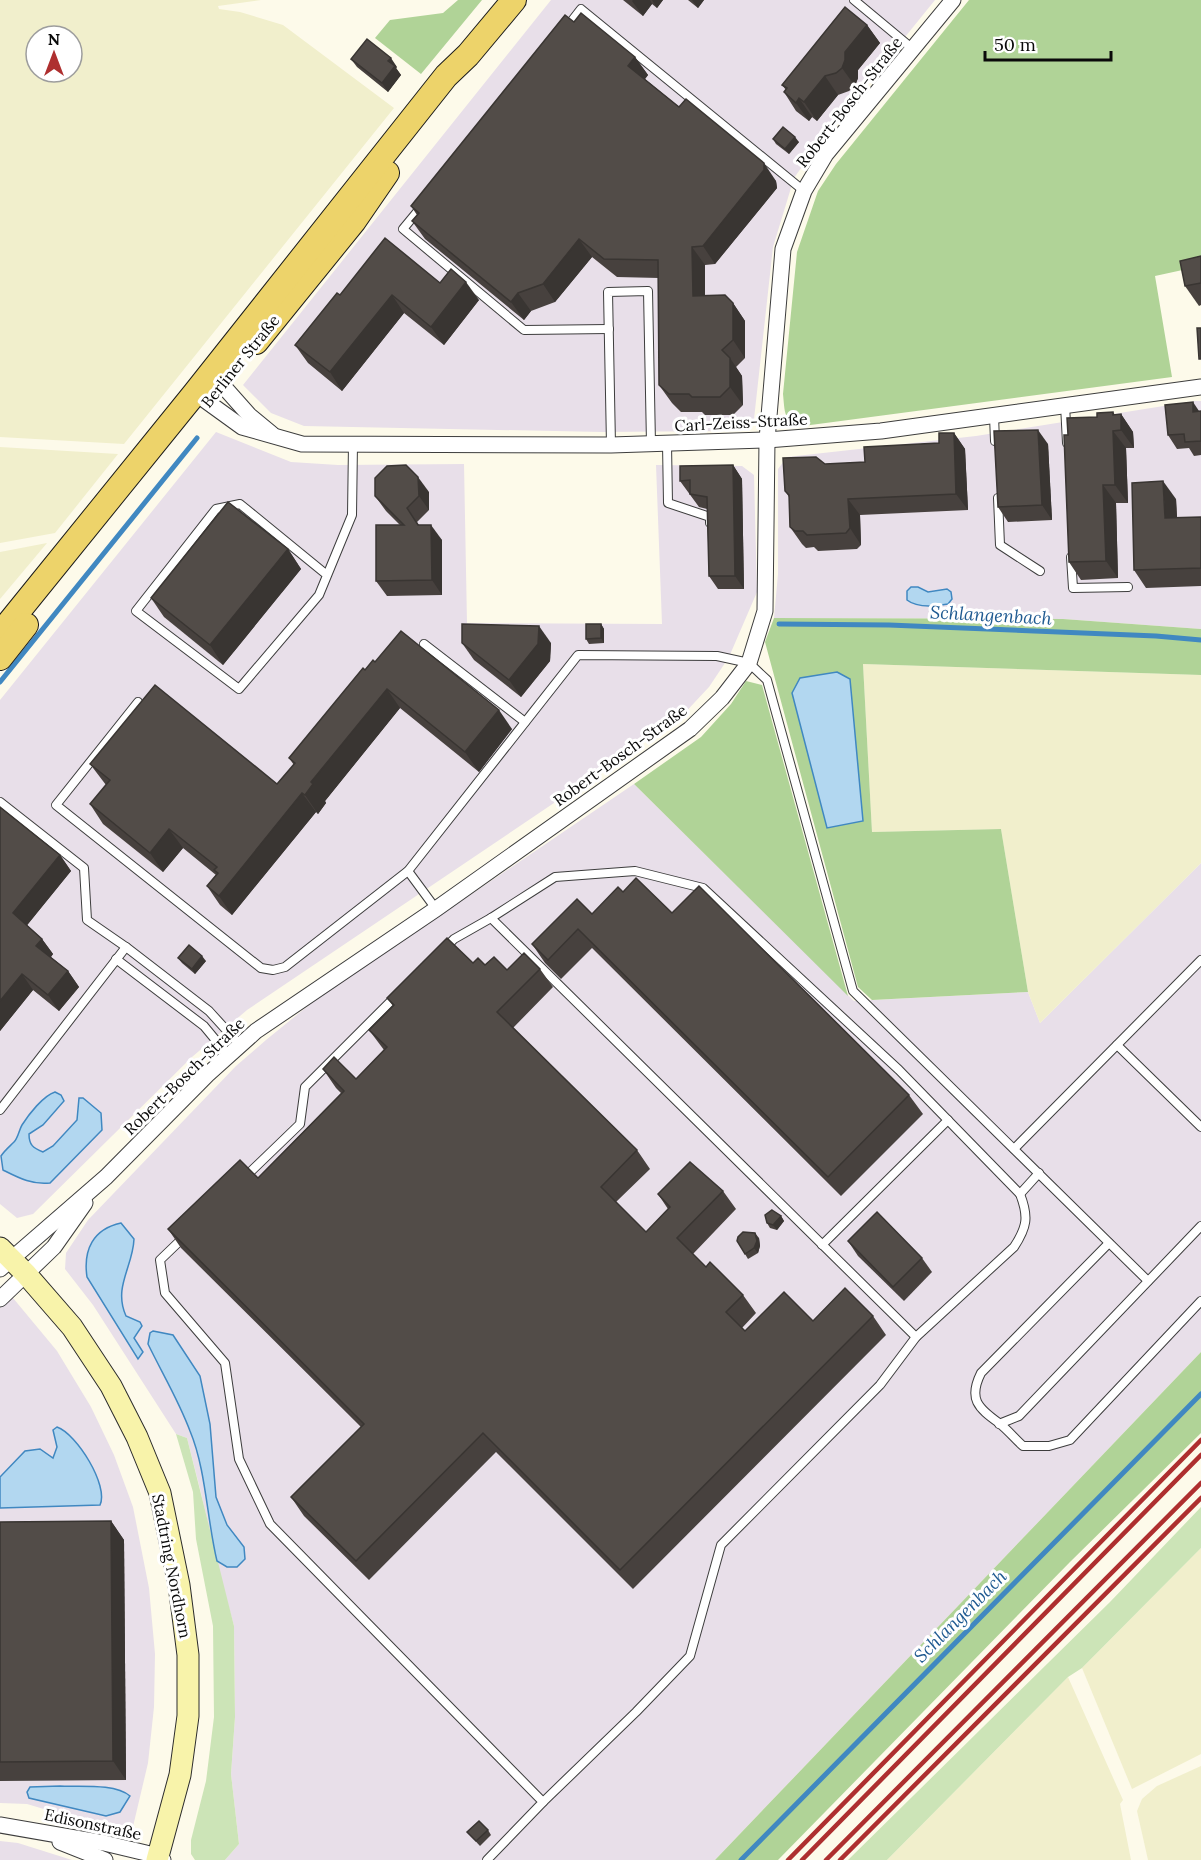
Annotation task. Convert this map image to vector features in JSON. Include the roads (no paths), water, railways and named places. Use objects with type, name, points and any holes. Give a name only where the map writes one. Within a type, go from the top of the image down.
[{"type":"main road","name":"Berliner Straße","points":[[0,658],[446,76],[468,55],[514,0]]},
{"type":"main road","name":"Berliner Straße","points":[[0,634],[207,389]]},
{"type":"main road","name":"Stadtring Nordhorn","points":[[3,1258],[26,1274],[72,1327],[111,1386],[137,1437],[160,1493],[180,1597],[188,1655],[188,1716],[180,1775],[159,1859]]},
{"type":"street","name":"Robert-Bosch-Straße","points":[[26,1274],[54,1246],[106,1177],[234,1050],[348,967],[436,909],[690,729],[722,698],[749,663],[765,611],[767,441],[783,249],[804,191],[826,154],[953,0]]},
{"type":"street","name":"Carl-Zeiss-Straße","points":[[207,389],[242,427],[303,444],[611,445],[767,441],[881,431],[1201,387]]},
{"type":"street","name":"Carl-Zeiss-Straße","points":[[207,389],[249,415],[280,439]]},
{"type":"street","name":"Robert-Bosch-Straße","points":[[3,1258],[106,1177]]},
{"type":"street","points":[[0,1299],[26,1274]]},
{"type":"street","name":"Edisonstraße","points":[[0,1826],[104,1843],[159,1859]]},
{"type":"street","name":"Edisonstraße","points":[[21,1828],[105,1860]]},
{"type":"lane","points":[[854,0],[913,49]]},
{"type":"lane","points":[[559,36],[581,9],[804,191]]},
{"type":"lane","points":[[429,197],[403,229],[524,330],[609,329]]},
{"type":"lane","points":[[611,445],[608,292],[648,291],[651,444]]},
{"type":"lane","points":[[1065,405],[1067,451]]},
{"type":"lane","points":[[994,416],[995,451]]},
{"type":"lane","points":[[327,575],[240,504],[216,509],[136,611],[239,689],[318,595],[327,575],[352,515],[353,444]]},
{"type":"lane","points":[[667,444],[668,503],[710,518],[710,529]]},
{"type":"lane","points":[[997,486],[1000,544],[1040,571]]},
{"type":"lane","points":[[1071,554],[1072,588],[1128,587]]},
{"type":"lane","points":[[424,644],[525,722]]},
{"type":"lane","points":[[138,702],[56,805],[261,968],[273,970],[285,966],[408,871],[578,655],[717,656],[749,663],[767,680],[853,991],[1148,1281]]},
{"type":"lane","points":[[0,802],[84,868],[87,921],[126,947],[209,1011],[234,1050]]},
{"type":"lane","points":[[408,871],[436,909]]},
{"type":"lane","points":[[438,955],[454,939],[555,877],[635,871],[703,888],[899,1070],[948,1120],[1020,1194],[1026,1218],[1023,1233],[1014,1247],[916,1337],[880,1385],[721,1545],[690,1656],[487,1860]]},
{"type":"lane","points":[[491,918],[916,1337]]},
{"type":"lane","points":[[0,1110],[126,947]]},
{"type":"lane","points":[[116,959],[234,1050]]},
{"type":"lane","points":[[1014,1149],[1201,960]]},
{"type":"lane","points":[[242,1180],[300,1124],[305,1087],[406,987]]},
{"type":"lane","points":[[1117,1046],[1201,1127]]},
{"type":"lane","points":[[822,1245],[948,1120]]},
{"type":"lane","points":[[1020,1194],[1039,1173]]},
{"type":"lane","points":[[999,1424],[1019,1416],[1201,1226]]},
{"type":"lane","points":[[193,1228],[160,1260],[165,1293],[225,1363],[238,1459],[270,1524],[543,1802]]},
{"type":"lane","points":[[1109,1243],[981,1373],[974,1386],[974,1396],[978,1405],[1023,1446],[1049,1446],[1070,1440],[1201,1301]]},
{"type":"water","points":[[911,587],[918,587],[928,592],[947,589],[951,592],[952,599],[948,604],[943,605],[927,606],[911,603],[907,600],[907,591]]},
{"type":"water","points":[[837,672],[850,679],[863,821],[827,828],[792,693],[800,678]]},
{"type":"water","points":[[55,1092],[61,1095],[64,1101],[43,1125],[29,1134],[34,1147],[43,1152],[53,1146],[77,1120],[79,1098],[83,1098],[101,1113],[102,1130],[50,1183],[31,1182],[3,1170],[1,1156],[15,1140],[32,1111],[41,1101]]},
{"type":"water","points":[[121,1223],[134,1239],[122,1296],[126,1316],[140,1322],[142,1326],[134,1338],[143,1352],[138,1359],[87,1277],[87,1258],[92,1242],[103,1230]]},
{"type":"water","points":[[153,1331],[173,1335],[200,1376],[210,1424],[216,1497],[227,1525],[244,1547],[245,1559],[237,1567],[227,1567],[217,1561],[200,1462],[186,1420],[148,1344],[150,1333]]},
{"type":"water","points":[[57,1427],[73,1439],[96,1474],[102,1496],[100,1505],[0,1508],[0,1477],[25,1451],[40,1449],[53,1458],[57,1447],[53,1430]]},
{"type":"water","points":[[30,1787],[106,1787],[130,1796],[120,1812],[106,1816],[29,1798],[27,1792]]},
{"type":"waterway","points":[[0,682],[197,438]]},
{"type":"waterway","name":"Schlangenbach","points":[[779,624],[889,625],[1156,636],[1201,640]]},
{"type":"waterway","name":"Schlangenbach","points":[[741,1860],[1201,1394]]},
{"type":"railway","points":[[788,1860],[1201,1440]]},
{"type":"railway","points":[[802,1860],[1201,1455]]},
{"type":"railway","points":[[826,1860],[1201,1483]]},
{"type":"railway","points":[[840,1860],[1201,1498]]}]
